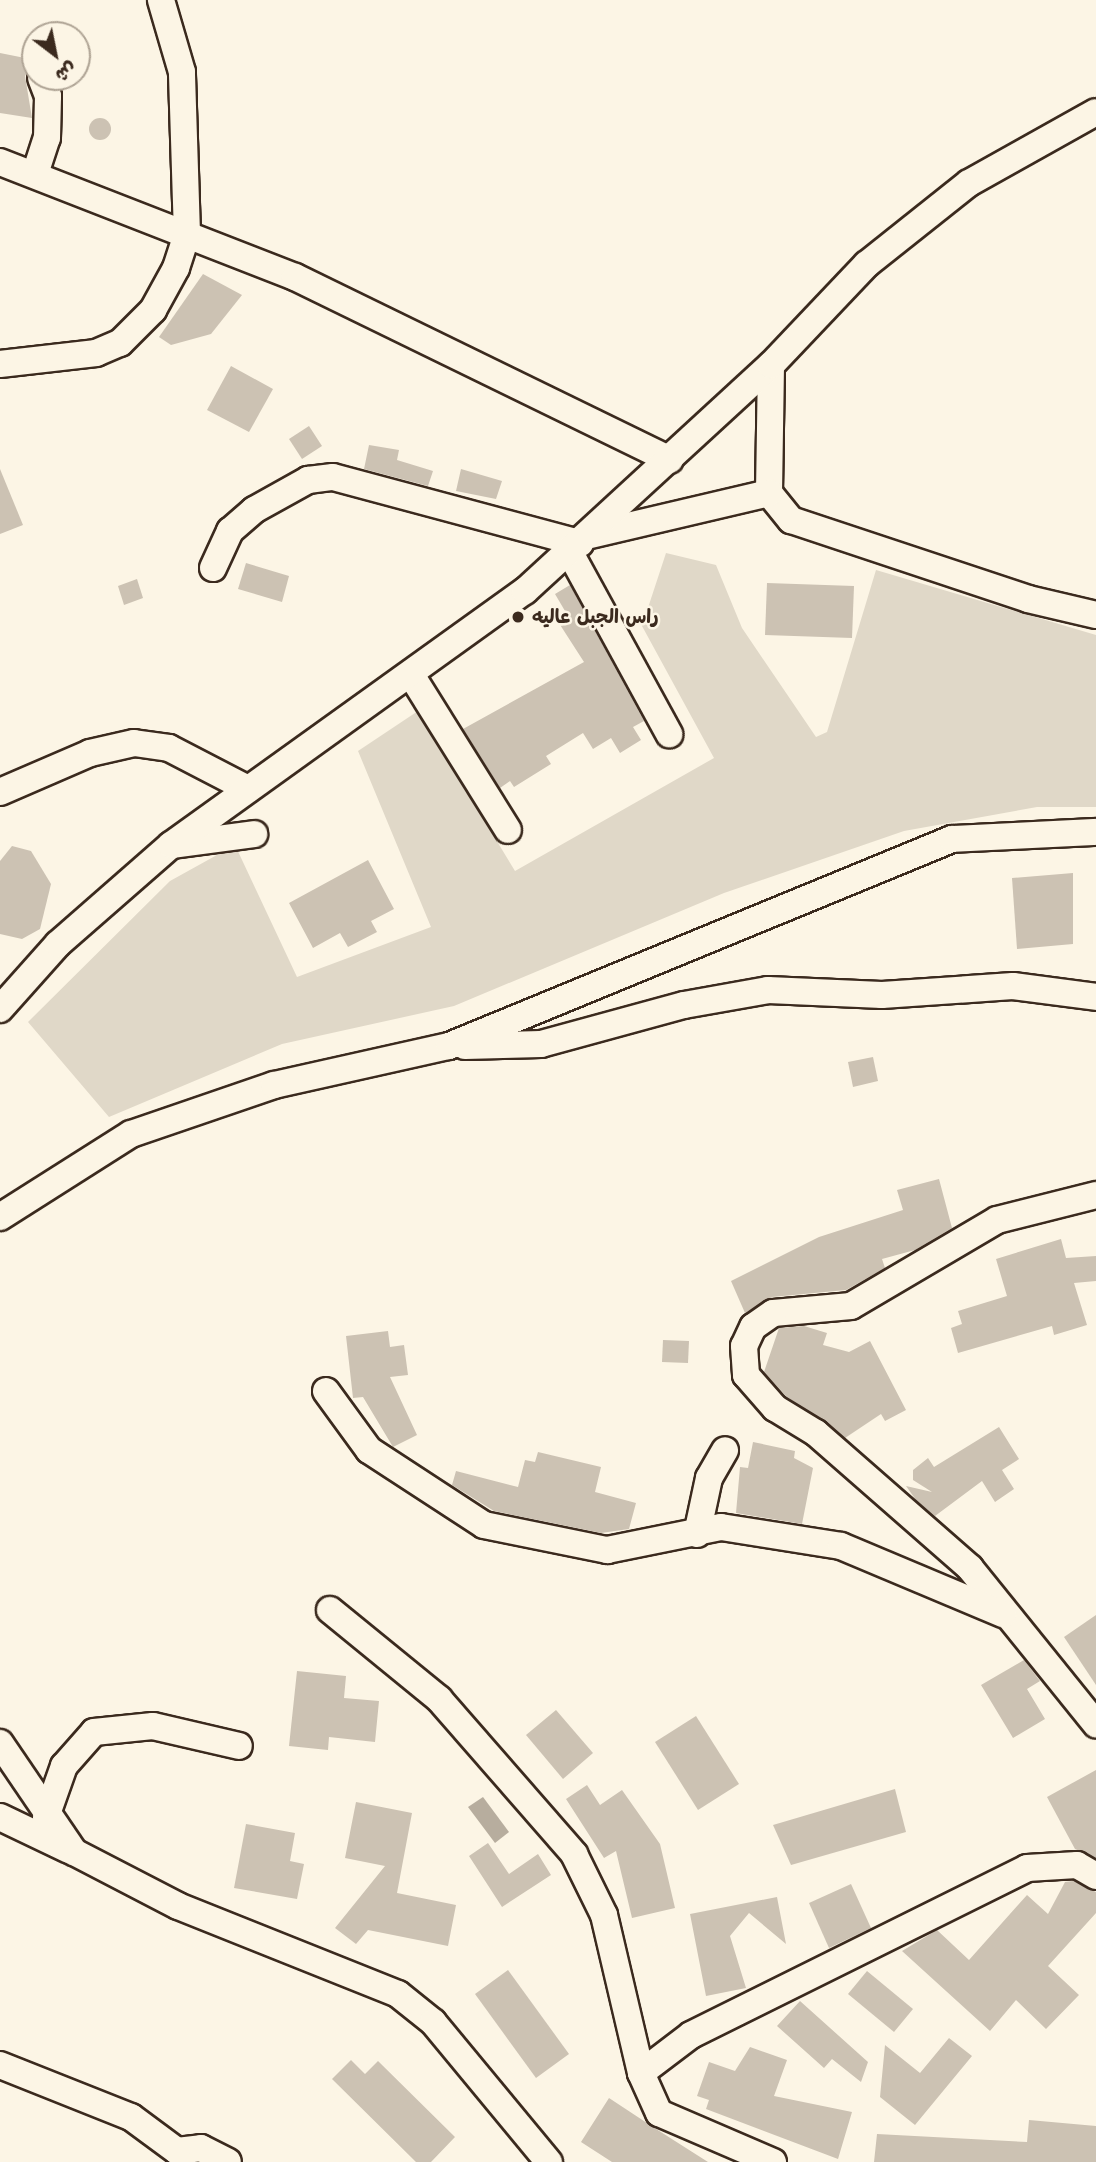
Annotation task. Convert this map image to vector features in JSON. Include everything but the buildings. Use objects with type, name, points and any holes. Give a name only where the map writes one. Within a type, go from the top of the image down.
[{"type":"street","points":[[0,364],[96,353],[120,343],[153,310],[187,234],[182,72],[161,0]]},
{"type":"street","points":[[35,174],[47,138],[46,91]]},
{"type":"street","points":[[0,1009],[58,944],[172,845],[248,789],[413,678],[580,543],[771,365],[867,264],[969,183],[1096,112]]},
{"type":"street","points":[[0,162],[295,277],[670,460]]},
{"type":"street","points":[[771,365],[769,493],[791,520],[1028,599],[1096,615]]},
{"type":"street","points":[[213,568],[230,531],[254,510],[308,480],[333,477],[580,543],[769,493]]},
{"type":"street","points":[[580,543],[669,734]]},
{"type":"street","points":[[413,678],[508,830]]},
{"type":"street","points":[[0,792],[90,753],[134,743],[169,748],[248,789]]},
{"type":"street","points":[[0,1217],[144,1129],[274,1085],[449,1046],[952,839],[1096,832]]},
{"type":"street","points":[[172,845],[254,834]]},
{"type":"street","points":[[449,1046],[541,1044],[684,1005],[768,990],[882,995],[1013,986],[1096,997]]},
{"type":"street","points":[[1096,1195],[997,1220],[851,1306],[773,1313],[753,1327],[744,1346],[746,1375],[775,1408],[816,1433],[970,1568],[1096,1724]]},
{"type":"street","points":[[326,1391],[369,1450],[484,1525],[607,1550],[697,1534],[721,1527],[841,1545],[1007,1616]]},
{"type":"street","points":[[697,1534],[709,1478],[725,1450]]},
{"type":"street","points":[[330,1610],[439,1699],[574,1854],[604,1915],[641,2073],[659,2113],[774,2162]]},
{"type":"street","points":[[46,1817],[64,1766],[94,1732],[153,1726],[239,1746]]},
{"type":"street","points":[[0,1744],[46,1817],[74,1852]]},
{"type":"street","points":[[0,1817],[178,1906],[375,1980],[398,1994],[433,2022],[549,2162]]},
{"type":"street","points":[[641,2073],[691,2035],[1027,1868],[1077,1865],[1096,1876]]},
{"type":"street","points":[[0,2065],[131,2117],[175,2157],[201,2148],[228,2162]]},
{"type":"shaded area","points":[[666,553],[716,565],[742,628],[816,737],[827,732],[876,570],[1096,635],[1096,807],[1037,807],[904,831],[724,893],[454,1006],[282,1044],[109,1117],[28,1022],[170,881],[235,845],[297,977],[431,927],[358,751],[418,711],[515,871],[714,758],[642,626]]},
{"type":"shaded area","points":[[483,1797],[509,1832],[495,1843],[468,1807]]},
{"type":"place","name":"راس الجبل عاليه","points":[[518,617]]}]
